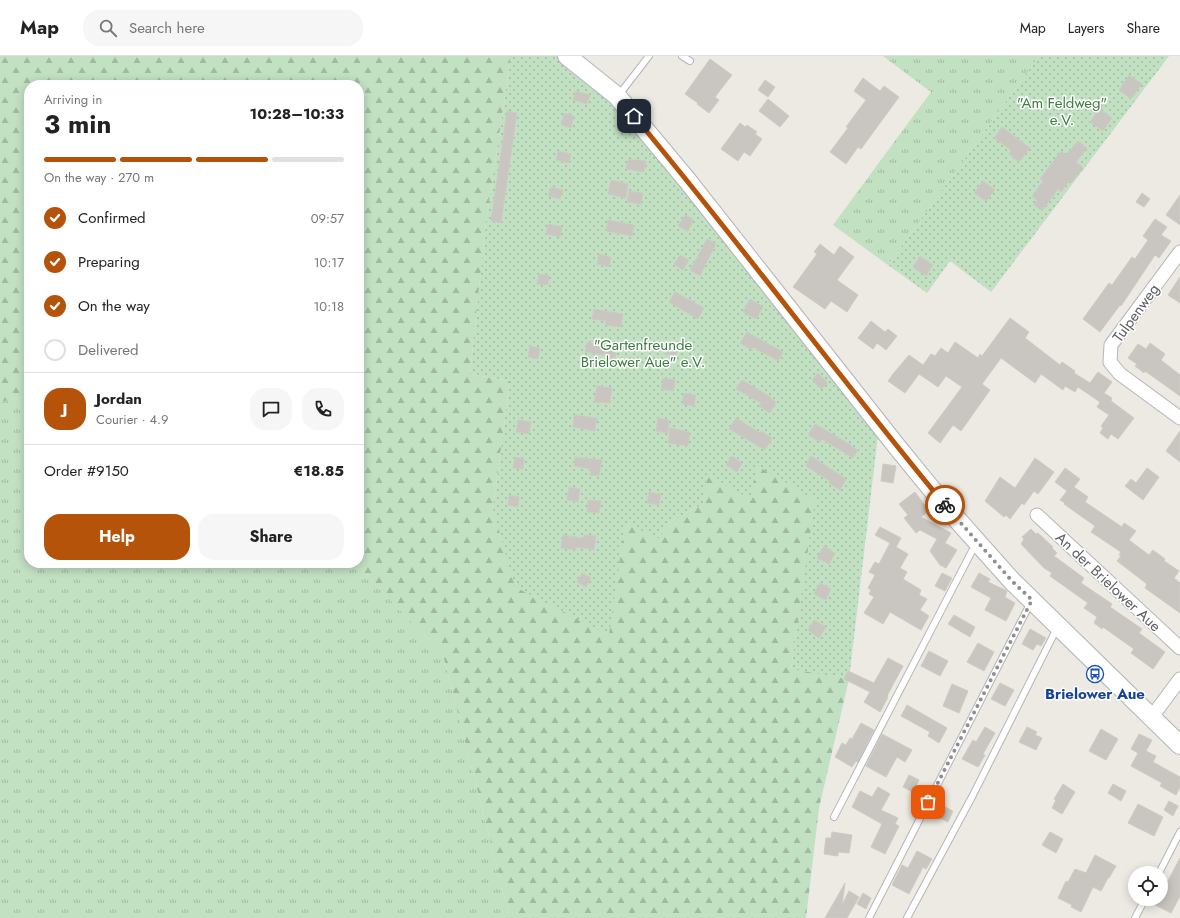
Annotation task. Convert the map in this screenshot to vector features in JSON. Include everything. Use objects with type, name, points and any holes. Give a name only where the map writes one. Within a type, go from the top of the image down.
[{"type":"street","points":[[567,56],[617,96],[687,180],[898,448],[979,544],[1032,600],[1180,745]]},
{"type":"street","name":"Tulpenweg","points":[[1180,252],[1112,345],[1110,362],[1120,374],[1180,418]]},
{"type":"street","name":"An der Brielower Aue","points":[[1037,515],[1180,648]]},
{"type":"street","points":[[1151,718],[1180,678]]},
{"type":"lane","points":[[617,96],[649,56]]},
{"type":"lane","points":[[682,56],[690,61]]},
{"type":"lane","points":[[834,817],[972,551],[979,544]]},
{"type":"lane","points":[[869,918],[1032,600]]},
{"type":"lane","points":[[907,918],[972,795],[1058,626]]},
{"type":"lane","points":[[1162,866],[1180,832]]},
{"type":"lane","points":[[1135,918],[1141,906]]},
{"type":"green space","points":[[0,56],[511,56],[486,223],[470,374],[510,381],[493,509],[625,523],[664,525],[703,504],[708,474],[756,464],[816,500],[791,668],[849,679],[819,808],[806,918],[510,918],[443,655],[360,568],[364,568],[364,80],[24,80],[24,397],[0,402]]},
{"type":"green space","name":"\"Gartenfreunde Brielower Aue\" e.V.","points":[[511,56],[560,56],[603,91],[673,171],[878,435],[849,679],[791,669],[815,500],[756,465],[752,500],[708,475],[703,504],[664,525],[660,539],[625,523],[609,635],[515,587],[493,509],[510,381],[470,374],[486,223]]},
{"type":"green space","points":[[883,56],[1039,56],[888,265],[833,225],[931,92]]},
{"type":"green space","name":"\"Am Feldweg\" e.V.","points":[[1039,56],[1169,56],[991,292],[950,261],[927,293],[888,265]]},
{"type":"green space","points":[[24,397],[24,568],[360,568],[443,655],[510,918],[0,918],[0,402]]},
{"type":"building","points":[[710,59],[732,75],[715,97],[719,100],[709,113],[685,94]]},
{"type":"building","points":[[1129,75],[1142,84],[1131,99],[1119,90]]},
{"type":"building","points":[[863,78],[880,91],[884,86],[899,97],[861,149],[858,147],[846,164],[830,152],[866,100],[854,91]]},
{"type":"building","points":[[765,80],[775,87],[768,97],[758,90]]},
{"type":"building","points":[[576,91],[590,95],[587,104],[573,100]]},
{"type":"building","points":[[768,99],[789,116],[780,127],[759,111]]},
{"type":"building","points":[[1094,100],[1103,106],[1101,110],[1112,118],[1103,131],[1090,122],[1096,114],[1088,108]]},
{"type":"building","points":[[507,111],[517,113],[501,223],[491,221]]},
{"type":"building","points":[[564,113],[574,116],[571,128],[561,125]]},
{"type":"building","points":[[740,123],[745,127],[747,125],[757,132],[755,134],[762,139],[750,156],[744,152],[738,161],[721,149]]},
{"type":"building","points":[[1002,127],[1030,148],[1019,162],[1009,154],[1011,150],[994,138]]},
{"type":"building","points":[[1078,141],[1087,148],[1076,162],[1083,168],[1072,182],[1069,181],[1061,192],[1058,189],[1042,211],[1034,205],[1037,200],[1032,196],[1043,181],[1040,179],[1061,151],[1066,155]]},
{"type":"building","points":[[558,151],[571,154],[569,163],[556,160]]},
{"type":"building","points":[[628,159],[646,161],[644,172],[626,169]]},
{"type":"building","points":[[611,180],[628,184],[626,198],[608,194]]},
{"type":"building","points":[[983,181],[995,190],[986,201],[974,193]]},
{"type":"building","points":[[551,187],[563,190],[560,199],[548,196]]},
{"type":"building","points":[[629,191],[643,193],[641,204],[627,202]]},
{"type":"building","points":[[1142,193],[1150,199],[1144,207],[1136,202]]},
{"type":"building","points":[[1180,195],[1180,225],[1166,215]]},
{"type":"building","points":[[685,215],[694,220],[688,231],[678,226]]},
{"type":"building","points":[[1155,219],[1167,227],[1161,235],[1171,241],[1159,258],[1155,255],[1121,306],[1120,305],[1100,332],[1083,319],[1109,283],[1112,285],[1132,257],[1135,259],[1148,240],[1143,236]]},
{"type":"building","points":[[608,220],[634,225],[632,236],[606,231]]},
{"type":"building","points":[[548,224],[562,227],[560,237],[546,234]]},
{"type":"building","points":[[707,239],[716,244],[700,276],[690,270]]},
{"type":"building","points":[[820,244],[834,255],[840,246],[854,257],[837,280],[858,295],[847,312],[831,301],[825,309],[793,287],[817,254],[814,252]]},
{"type":"building","points":[[599,254],[611,257],[609,267],[597,264]]},
{"type":"building","points":[[680,255],[689,260],[683,270],[674,264]]},
{"type":"building","points":[[920,256],[933,265],[926,276],[913,267]]},
{"type":"building","points":[[539,274],[549,275],[548,285],[537,284]]},
{"type":"building","points":[[1180,277],[1180,303],[1168,295]]},
{"type":"building","points":[[675,292],[704,308],[698,319],[669,302]]},
{"type":"building","points":[[750,299],[763,307],[756,319],[743,312]]},
{"type":"building","points":[[594,309],[623,314],[621,327],[605,325],[606,321],[592,319]]},
{"type":"building","points":[[1010,318],[1029,332],[1025,338],[1060,365],[1062,362],[1075,371],[1074,373],[1090,383],[1098,372],[1112,382],[1104,393],[1112,398],[1111,401],[1134,418],[1118,439],[1111,434],[1108,439],[1100,433],[1103,428],[1101,426],[1109,415],[1097,407],[1100,402],[1078,387],[1075,392],[1065,386],[1063,390],[1041,374],[1035,383],[1001,358],[982,384],[990,390],[961,431],[953,425],[940,443],[928,433],[962,387],[946,376],[938,387],[919,374],[905,393],[888,381],[909,355],[923,365],[931,354],[935,356],[941,348],[948,353],[955,342],[978,358],[980,354],[982,356]]},
{"type":"building","points":[[871,321],[885,332],[888,329],[897,336],[886,350],[877,343],[873,349],[858,338]]},
{"type":"building","points":[[747,332],[783,352],[778,361],[753,347],[752,350],[740,343]]},
{"type":"building","points":[[587,342],[606,345],[604,355],[585,352]]},
{"type":"building","points":[[1150,343],[1165,354],[1161,360],[1180,375],[1180,396],[1145,371],[1144,373],[1135,366],[1137,364],[1128,358],[1138,344],[1146,349]]},
{"type":"building","points":[[667,344],[678,346],[676,356],[666,354]]},
{"type":"building","points":[[530,346],[540,348],[538,359],[528,357]]},
{"type":"building","points":[[606,351],[616,352],[614,365],[605,364]]},
{"type":"building","points":[[818,373],[828,383],[821,389],[812,380]]},
{"type":"building","points":[[663,378],[675,380],[673,391],[661,389]]},
{"type":"building","points":[[742,380],[771,397],[770,398],[776,402],[770,413],[759,406],[761,403],[736,389]]},
{"type":"building","points":[[597,386],[612,388],[610,403],[594,402]]},
{"type":"building","points":[[684,393],[696,395],[694,406],[682,404]]},
{"type":"building","points":[[574,415],[597,418],[595,431],[573,427]]},
{"type":"building","points":[[658,418],[669,420],[668,433],[656,431]]},
{"type":"building","points":[[736,418],[760,433],[761,431],[772,438],[765,450],[729,429]]},
{"type":"building","points":[[518,420],[531,422],[529,434],[516,432]]},
{"type":"building","points":[[815,424],[858,450],[853,458],[822,439],[820,442],[808,435]]},
{"type":"building","points":[[670,428],[690,432],[688,446],[668,443]]},
{"type":"building","points":[[1180,431],[1180,462],[1166,451]]},
{"type":"building","points":[[732,456],[742,463],[737,472],[726,465]]},
{"type":"building","points":[[811,456],[846,479],[840,490],[829,483],[830,481],[806,466]]},
{"type":"building","points":[[515,457],[524,459],[523,469],[513,468]]},
{"type":"building","points":[[575,457],[602,460],[599,476],[590,475],[591,469],[574,466]]},
{"type":"building","points":[[1035,458],[1054,472],[1038,494],[1034,491],[1024,505],[1022,503],[1010,519],[1006,515],[1004,517],[985,501],[1000,477],[1015,488]]},
{"type":"building","points":[[883,464],[896,466],[893,483],[881,481]]},
{"type":"building","points":[[1065,468],[1080,479],[1074,487],[1088,497],[1085,502],[1122,527],[1124,523],[1136,531],[1129,540],[1149,555],[1153,550],[1165,559],[1164,561],[1179,571],[1174,578],[1180,583],[1180,613],[1145,588],[1147,584],[1117,561],[1121,556],[1119,555],[1121,552],[1091,532],[1095,526],[1060,500],[1067,491],[1055,482]]},
{"type":"building","points":[[1147,468],[1159,477],[1143,500],[1125,486],[1131,479],[1136,483]]},
{"type":"building","points":[[569,487],[580,489],[578,502],[567,500]]},
{"type":"building","points":[[649,492],[661,494],[659,505],[647,503]]},
{"type":"building","points":[[915,492],[929,511],[921,517],[951,533],[945,543],[957,550],[946,568],[940,565],[930,551],[937,539],[920,530],[916,533],[904,518],[908,515],[899,504]]},
{"type":"building","points":[[509,495],[519,497],[518,507],[508,505]]},
{"type":"building","points":[[588,500],[601,501],[599,513],[587,512]]},
{"type":"building","points":[[880,527],[901,538],[896,547],[908,554],[900,568],[907,572],[903,579],[921,590],[919,595],[927,599],[920,610],[929,616],[921,630],[890,612],[883,624],[864,613],[874,597],[869,594],[871,590],[868,588],[875,575],[869,572],[875,562],[879,564],[890,543],[875,535]]},
{"type":"building","points":[[1031,529],[1036,534],[1038,533],[1053,547],[1052,548],[1057,553],[1054,556],[1084,578],[1081,583],[1112,604],[1110,607],[1142,629],[1139,633],[1165,652],[1153,669],[1131,653],[1134,649],[1103,627],[1102,629],[1094,623],[1097,617],[1084,608],[1088,603],[1050,576],[1052,573],[1044,568],[1021,544],[1024,539],[1022,537]]},
{"type":"building","points":[[563,535],[583,538],[584,535],[596,536],[594,550],[576,547],[576,550],[561,548]]},
{"type":"building","points":[[824,546],[835,553],[829,564],[817,558]]},
{"type":"building","points":[[582,573],[591,578],[586,587],[577,582]]},
{"type":"building","points":[[942,573],[952,578],[945,591],[935,586]]},
{"type":"building","points":[[979,573],[990,579],[988,582],[1007,591],[1005,597],[1015,603],[1006,621],[985,610],[991,598],[971,587]]},
{"type":"building","points":[[820,583],[831,589],[826,600],[814,594]]},
{"type":"building","points":[[954,615],[975,627],[970,637],[948,624]]},
{"type":"building","points":[[814,620],[826,627],[819,638],[808,630]]},
{"type":"building","points":[[1030,629],[1046,638],[1041,646],[1037,644],[1033,650],[1022,644]]},
{"type":"building","points":[[978,643],[994,652],[984,671],[967,662]]},
{"type":"building","points":[[929,651],[948,661],[940,676],[921,666]]},
{"type":"building","points":[[888,658],[903,666],[880,712],[864,702],[870,692],[844,679],[848,671],[874,683]]},
{"type":"building","points":[[1000,683],[1014,690],[1005,706],[991,699]]},
{"type":"building","points":[[952,684],[968,691],[959,713],[943,706]]},
{"type":"building","points":[[907,705],[947,728],[939,743],[928,736],[930,732],[901,716]]},
{"type":"building","points":[[861,723],[874,730],[858,762],[856,761],[852,767],[835,757],[842,743],[846,745],[850,738],[852,739]]},
{"type":"building","points":[[985,727],[995,733],[983,754],[985,755],[978,767],[962,759],[973,740],[976,742]]},
{"type":"building","points":[[1027,727],[1037,732],[1035,735],[1042,738],[1036,750],[1019,742]]},
{"type":"building","points":[[1101,729],[1118,739],[1106,760],[1089,751]]},
{"type":"building","points":[[882,734],[912,750],[905,762],[897,757],[886,777],[866,766]]},
{"type":"building","points":[[1139,734],[1152,740],[1146,751],[1156,756],[1153,762],[1180,777],[1180,787],[1176,795],[1160,786],[1162,783],[1131,766],[1138,753],[1131,749]]},
{"type":"building","points":[[909,775],[919,780],[913,792],[903,787]]},
{"type":"building","points":[[1063,784],[1075,792],[1062,814],[1052,808],[1056,800],[1054,799]]},
{"type":"building","points":[[1113,784],[1126,791],[1121,801],[1108,793]]},
{"type":"building","points":[[878,787],[890,794],[881,810],[898,818],[895,824],[899,826],[885,854],[871,847],[882,824],[852,807],[860,791],[872,797]]},
{"type":"building","points":[[1169,801],[1178,806],[1173,816],[1164,810]]},
{"type":"building","points":[[939,804],[953,811],[948,822],[934,815]]},
{"type":"building","points":[[1138,804],[1163,817],[1154,836],[1128,823]]},
{"type":"building","points":[[832,832],[852,835],[849,853],[838,852],[838,856],[824,854],[826,838],[831,838]]},
{"type":"building","points":[[1050,832],[1063,839],[1056,853],[1042,845]]},
{"type":"building","points":[[917,851],[932,859],[926,869],[923,867],[909,894],[892,885],[902,865],[908,868]]},
{"type":"building","points":[[1095,855],[1116,866],[1101,891],[1093,887],[1081,912],[1071,907],[1072,905],[1058,898],[1066,881],[1068,882],[1075,869],[1086,873]]},
{"type":"building","points":[[1180,858],[1180,896],[1171,913],[1157,906],[1168,906],[1168,881]]},
{"type":"building","points":[[845,883],[842,905],[849,891],[859,897],[847,918],[825,918]]},
{"type":"building","points":[[863,893],[871,898],[866,909],[857,904]]},
{"type":"way so far","points":[[928,802],[1032,600],[1012,581],[945,505]]},
{"type":"place","name":"Brielower Aue","points":[[1095,674]]},
{"type":"route","points":[[634,116],[687,180],[882,428],[945,505]]}]
